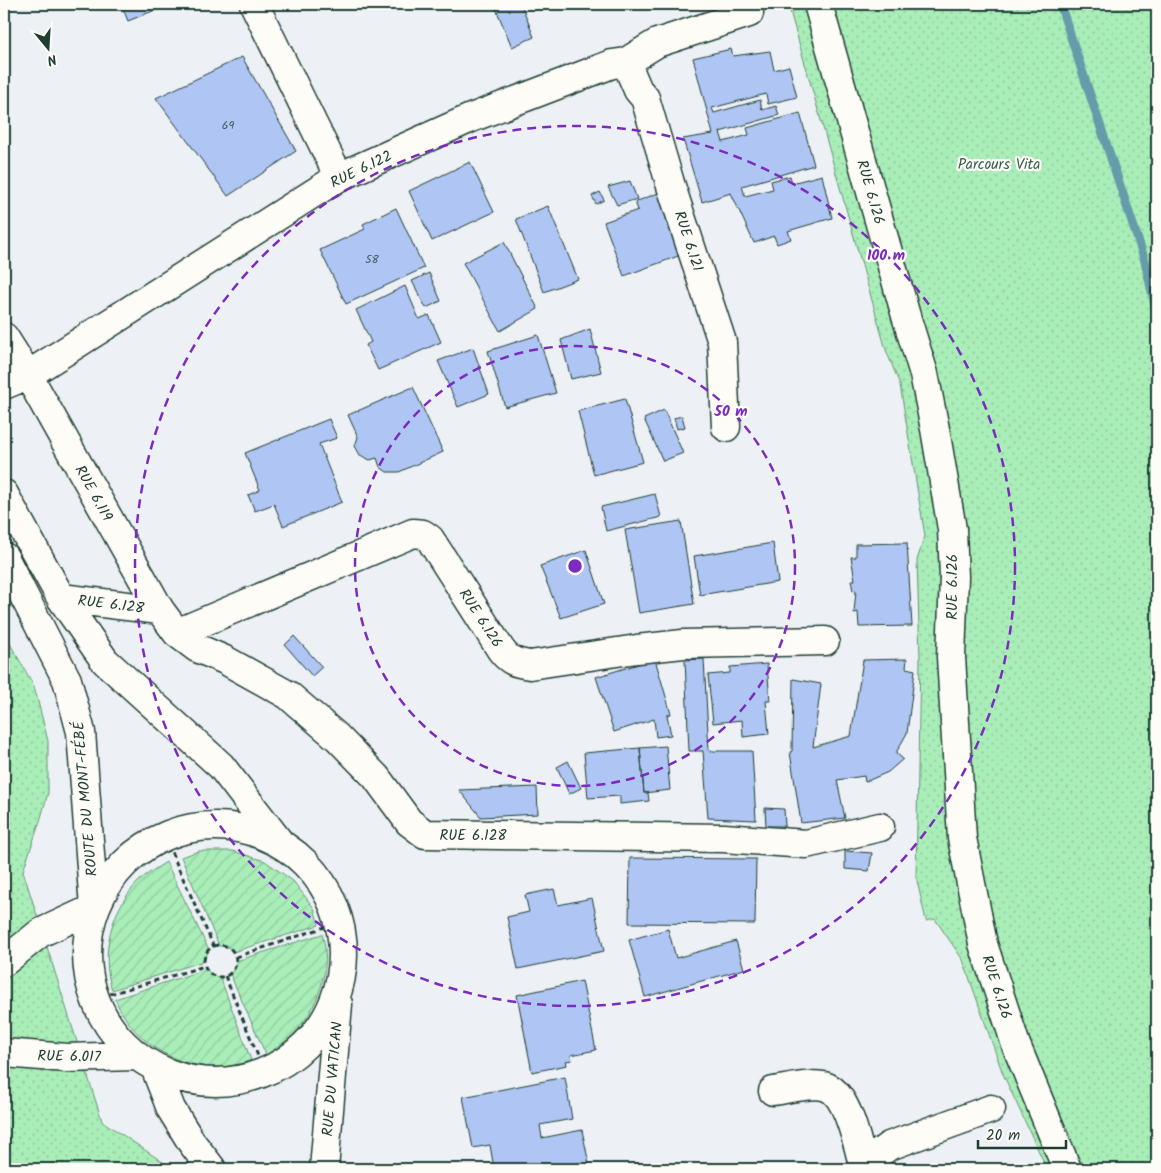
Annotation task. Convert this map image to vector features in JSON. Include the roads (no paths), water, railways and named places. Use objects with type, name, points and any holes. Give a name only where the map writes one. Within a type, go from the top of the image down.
[{"type":"street","points":[[254,4],[338,178]]},
{"type":"street","name":"RUE 6.126","points":[[818,4],[924,374],[952,529],[954,578],[951,657],[962,838],[983,944],[1016,1046],[1067,1169]]},
{"type":"street","name":"RUE 6.122","points":[[16,380],[338,178],[471,118],[612,64],[626,62],[657,43],[749,14]]},
{"type":"street","name":"RUE 6.121","points":[[626,62],[638,90],[646,98],[670,183],[722,342],[726,427]]},
{"type":"street","name":"RUE 6.119","points":[[4,337],[16,380],[160,610]]},
{"type":"street","points":[[4,494],[62,598],[105,661],[221,766],[280,843]]},
{"type":"street","name":"RUE 6.126","points":[[177,633],[413,534],[423,534],[430,539],[501,650],[507,658],[515,663],[530,665],[683,644],[825,640]]},
{"type":"street","name":"ROUTE DU MONT-FÉBÉ","points":[[4,558],[67,680],[79,724],[94,908]]},
{"type":"street","name":"RUE 6.128","points":[[62,598],[160,610],[177,633],[197,648],[225,660],[288,695],[337,737],[376,778],[409,822],[425,834],[724,838],[806,844],[880,827]]},
{"type":"street","name":"RUE 6.017","points":[[4,1053],[145,1063],[210,1084],[265,1073],[298,1053],[324,1024],[339,989],[344,956],[340,922],[327,890],[307,864],[280,843],[243,829],[223,827],[203,826],[164,836],[130,858],[103,890],[94,908],[85,954],[93,999],[110,1030],[145,1063]]},
{"type":"street","points":[[4,962],[40,933],[94,908]]},
{"type":"street","name":"RUE DU VATICAN","points":[[324,1169],[339,989]]},
{"type":"street","points":[[145,1063],[192,1144],[212,1169]]},
{"type":"street","points":[[773,1091],[816,1085],[827,1087],[841,1101],[864,1167],[889,1146],[991,1109]]},
{"type":"waterway","points":[[1060,4],[1145,261],[1157,314]]},
{"type":"park label","name":"Parcours Vita","points":[[999,164]]}]
